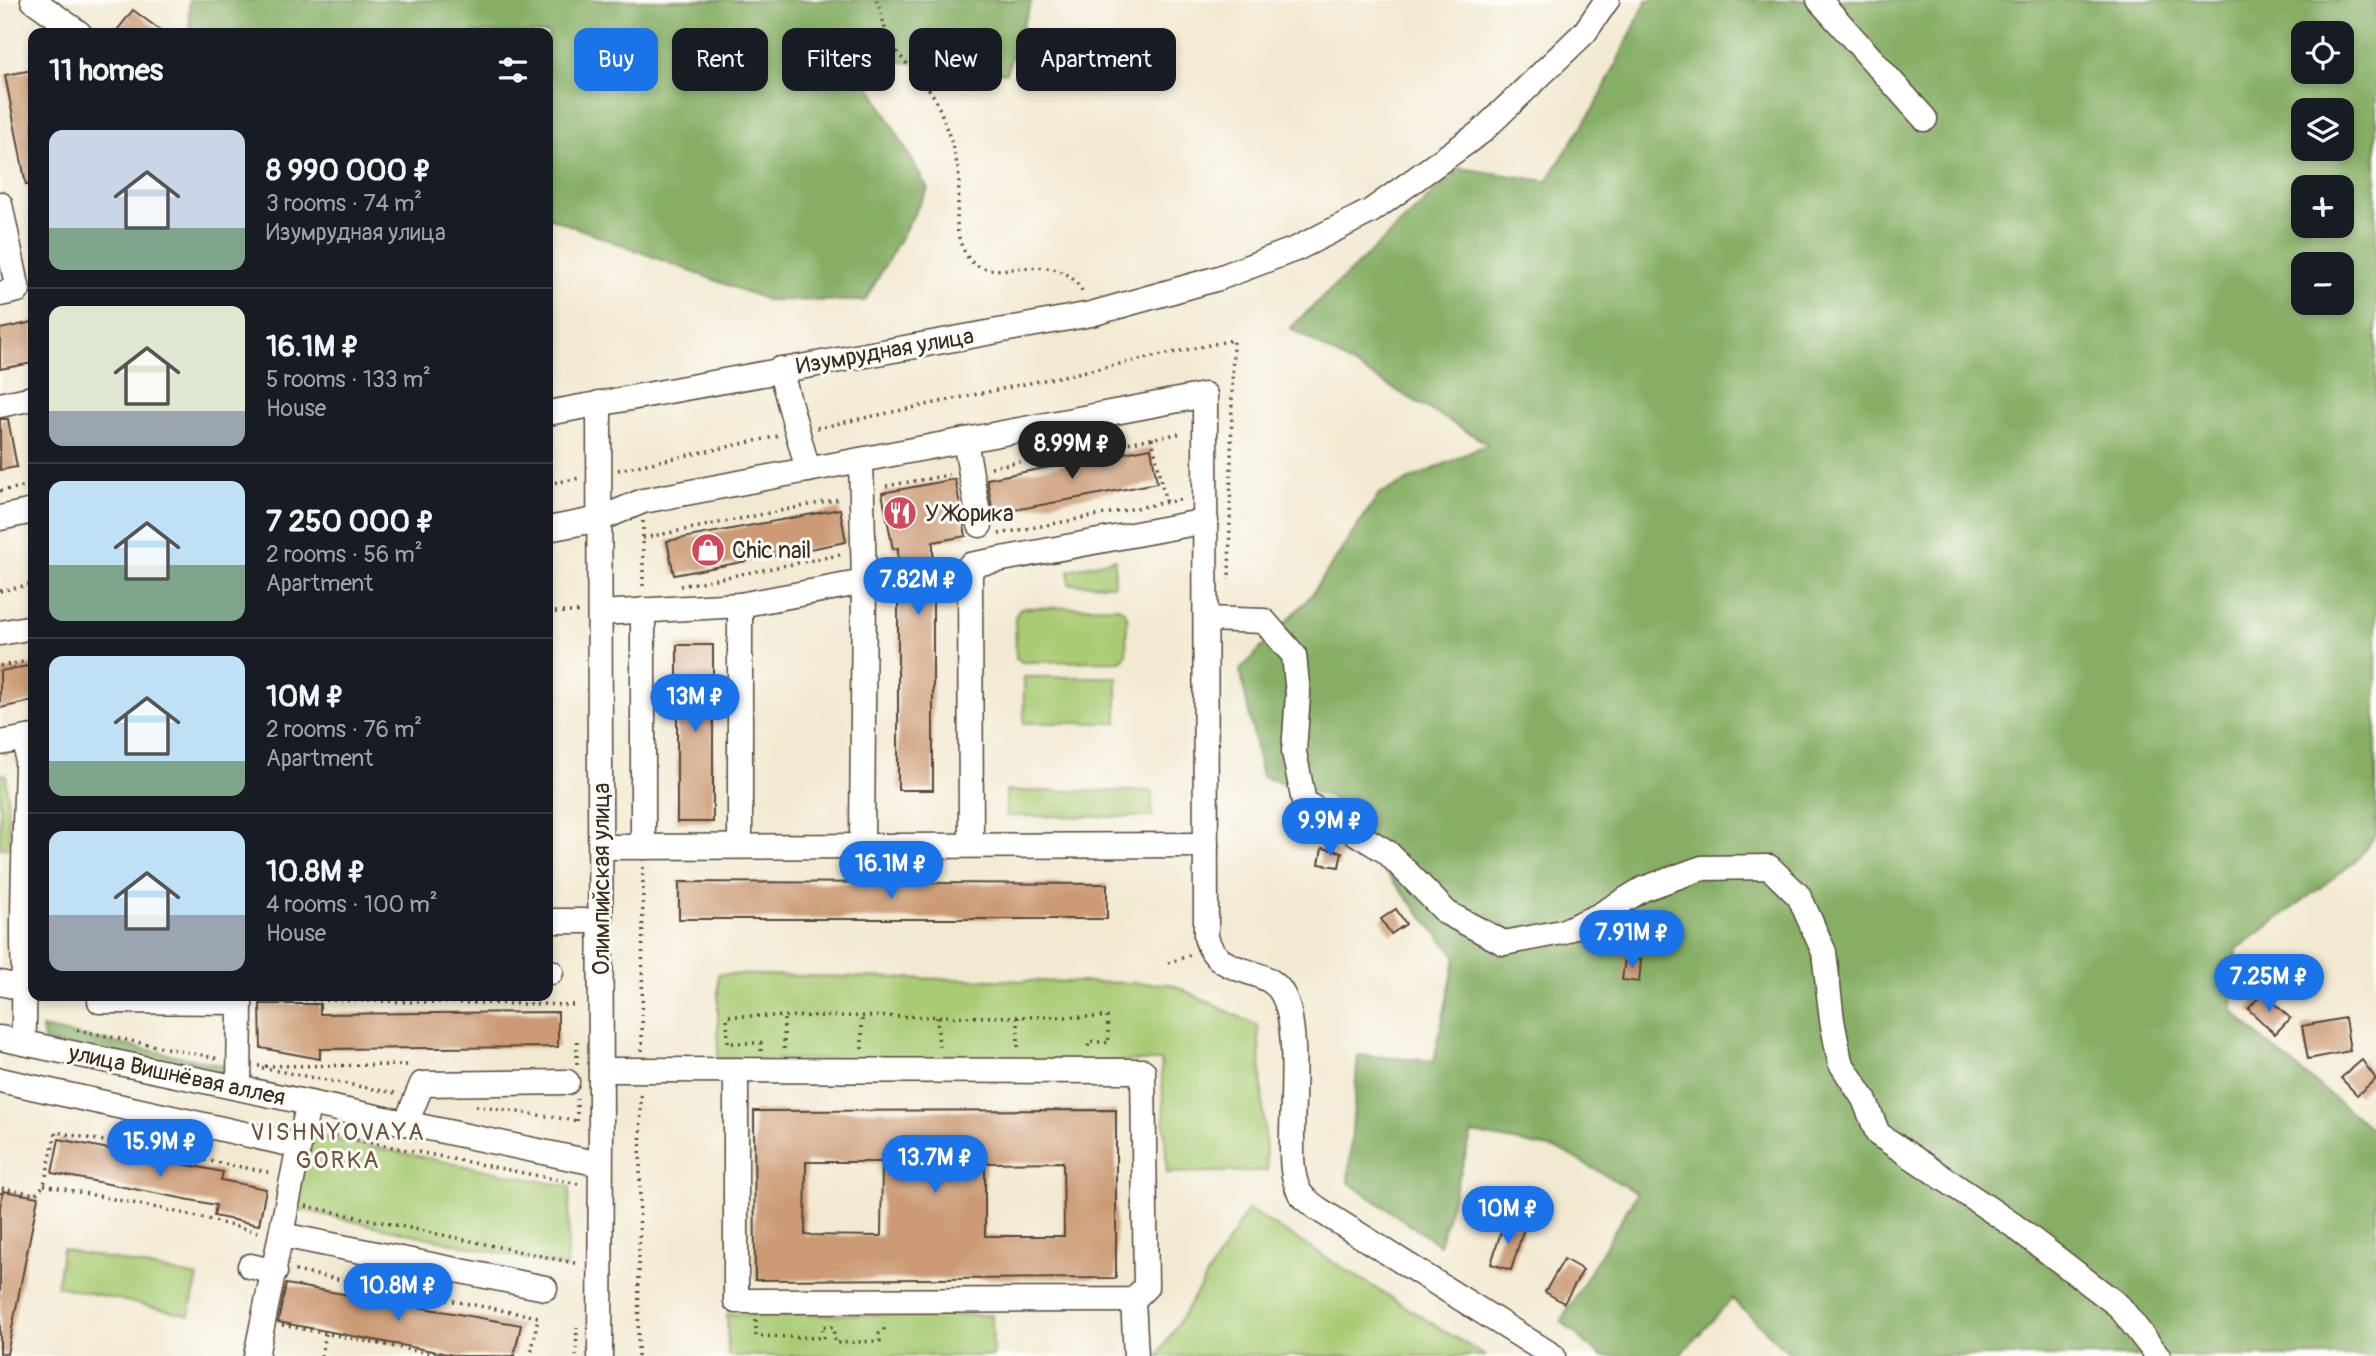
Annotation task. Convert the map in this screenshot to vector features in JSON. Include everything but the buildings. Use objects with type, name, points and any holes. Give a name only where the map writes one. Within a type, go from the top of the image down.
[{"type":"street","points":[[33,0],[72,28]]},
{"type":"street","name":"Изумрудная улица","points":[[553,412],[1091,314],[1219,278],[1298,248],[1371,211],[1481,132],[1585,32],[1607,0]]},
{"type":"street","points":[[1819,0],[1925,119]]},
{"type":"street","points":[[0,204],[9,292]]},
{"type":"street","points":[[780,369],[808,470]]},
{"type":"street","points":[[553,528],[600,519],[643,501],[1205,395],[1206,937],[1209,949],[1220,962],[1272,982],[1282,992],[1292,1017],[1292,1167],[1300,1192],[1318,1209],[1553,1356]]},
{"type":"street","points":[[0,405],[28,399]]},
{"type":"street","name":"Олимпийская улица","points":[[599,403],[600,519],[590,612],[601,847],[601,921],[582,1072],[601,1126],[600,1356]]},
{"type":"street","points":[[965,440],[988,530]]},
{"type":"street","points":[[861,460],[864,582],[862,845]]},
{"type":"street","points":[[0,518],[28,512]]},
{"type":"street","points":[[971,845],[970,565],[1206,521]]},
{"type":"street","points":[[590,612],[740,605],[864,582]]},
{"type":"street","points":[[740,605],[740,845]]},
{"type":"street","points":[[643,610],[643,847]]},
{"type":"street","points":[[1206,619],[1264,621],[1294,655],[1298,694],[1294,752],[1304,802],[1387,852],[1447,913],[1504,943],[1562,932],[1598,916],[1643,889],[1702,868],[1769,867],[1799,896],[1824,952],[1840,1062],[1864,1099],[1878,1134],[2013,1225],[2119,1306],[2158,1356]]},
{"type":"street","points":[[0,633],[28,628]]},
{"type":"street","points":[[0,743],[28,738]]},
{"type":"street","points":[[0,1064],[10,1040],[25,1018],[19,989],[28,906],[12,871],[28,753]]},
{"type":"street","points":[[601,847],[1206,845]]},
{"type":"street","points":[[553,921],[601,921]]},
{"type":"street","points":[[191,1001],[240,1002],[239,1088]]},
{"type":"street","name":"улица Вишнёвая аллея","points":[[10,1040],[600,1164]]},
{"type":"street","points":[[406,1123],[422,1084],[582,1072],[641,1070],[736,1070],[762,1070],[1143,1072],[1146,1287],[1133,1300],[736,1301],[736,1070]]},
{"type":"street","points":[[0,1080],[305,1138]]},
{"type":"street","points":[[256,1356],[281,1271],[272,1234],[305,1138],[309,1103]]},
{"type":"street","points":[[272,1234],[545,1288]]},
{"type":"street","points":[[250,1266],[281,1271]]},
{"type":"street","points":[[1133,1300],[1136,1356]]},
{"type":"path","points":[[876,0],[882,10],[889,40],[932,94],[948,131],[958,169],[956,225],[958,238],[967,258],[975,265],[986,268],[1046,267],[1071,275],[1083,291],[1091,314]]},
{"type":"path","points":[[553,483],[1233,340]]},
{"type":"path","points":[[886,486],[1182,433],[1194,435]]},
{"type":"path","points":[[1152,438],[1166,503]]},
{"type":"path","points":[[643,465],[643,610]]},
{"type":"path","points":[[0,491],[28,486]]},
{"type":"path","points":[[988,530],[1195,497]]},
{"type":"path","points":[[643,538],[845,498]]},
{"type":"path","points":[[669,588],[853,552]]},
{"type":"path","points":[[0,591],[28,585]]},
{"type":"path","points":[[553,612],[590,612]]},
{"type":"path","points":[[0,666],[28,661]]},
{"type":"path","points":[[638,1356],[643,847]]},
{"type":"path","points":[[354,1001],[578,1004],[578,1016]]},
{"type":"path","points":[[762,1070],[761,1043],[728,1043],[727,1016],[1107,1017],[1109,1043],[1090,1041],[1084,1060]]},
{"type":"path","points":[[69,1029],[239,1063]]},
{"type":"path","points":[[577,1040],[582,1072]]},
{"type":"path","points":[[416,1097],[251,1066],[425,1065]]},
{"type":"path","points":[[470,1105],[601,1126]]},
{"type":"path","points":[[0,1194],[1,1188],[36,1194],[44,1185],[56,1132],[274,1173]]},
{"type":"path","points":[[305,1138],[582,1185]]},
{"type":"path","points":[[44,1185],[272,1234]]},
{"type":"path","points":[[298,1204],[579,1264],[579,1253]]},
{"type":"path","points":[[281,1271],[538,1317],[531,1356]]},
{"type":"path","points":[[576,1356],[577,1317]]},
{"type":"path","points":[[756,1319],[756,1336],[824,1338],[822,1326],[833,1327],[835,1343],[880,1341],[879,1334],[884,1331]]},
{"type":"path","points":[[274,1324],[442,1356]]},
{"type":"path","points":[[321,1356],[326,1334]]},
{"type":"green space","points":[[189,0],[1032,0],[1022,28],[1016,28],[1016,45],[1006,73],[1002,73],[1002,28],[909,28],[909,63],[895,61],[895,28],[782,28],[782,91],[873,91],[928,189],[865,301],[767,300],[553,219],[553,28],[190,28]]},
{"type":"green space","points":[[1647,0],[2376,0],[2376,835],[2356,861],[2237,949],[2233,1011],[2263,1040],[2376,1133],[2376,1356],[1793,1356],[1732,1299],[1679,1356],[1601,1356],[1561,1321],[1637,1193],[1560,1150],[1472,1133],[1439,1245],[1348,1182],[1358,1055],[1434,1061],[1456,956],[1381,867],[1330,796],[1262,777],[1240,670],[1310,597],[1379,494],[1488,444],[1290,328],[1460,168],[1547,181],[1598,101]]},
{"type":"green space","points":[[1115,559],[1114,585],[1069,584],[1069,570]]},
{"type":"green space","points":[[1119,607],[1127,616],[1126,655],[1121,661],[1022,662],[1016,658],[1015,617],[1020,608]]},
{"type":"green space","points":[[1024,677],[1117,677],[1117,723],[1024,723]]},
{"type":"green space","points":[[6,774],[10,848],[0,848],[0,775]]},
{"type":"green space","points":[[1006,791],[1152,791],[1152,817],[1006,816]]},
{"type":"green space","points":[[718,974],[1171,984],[1258,1026],[1267,1171],[1167,1173],[1161,1061],[718,1059]]},
{"type":"green space","points":[[42,1028],[227,1066],[222,1079],[44,1041]]},
{"type":"green space","points":[[304,1133],[570,1187],[567,1268],[292,1208]]},
{"type":"green space","points":[[1248,1209],[1485,1356],[1158,1356]]},
{"type":"green space","points":[[62,1249],[198,1277],[189,1315],[57,1286]]},
{"type":"green space","points":[[727,1314],[992,1315],[993,1356],[728,1356]]},
{"type":"place","name":"У Жорика","points":[[900,513]]},
{"type":"place","name":"Chic nail","points":[[708,550]]},
{"type":"district","name":"VISHNYOVAYA GORKA","points":[[338,1146]]}]
